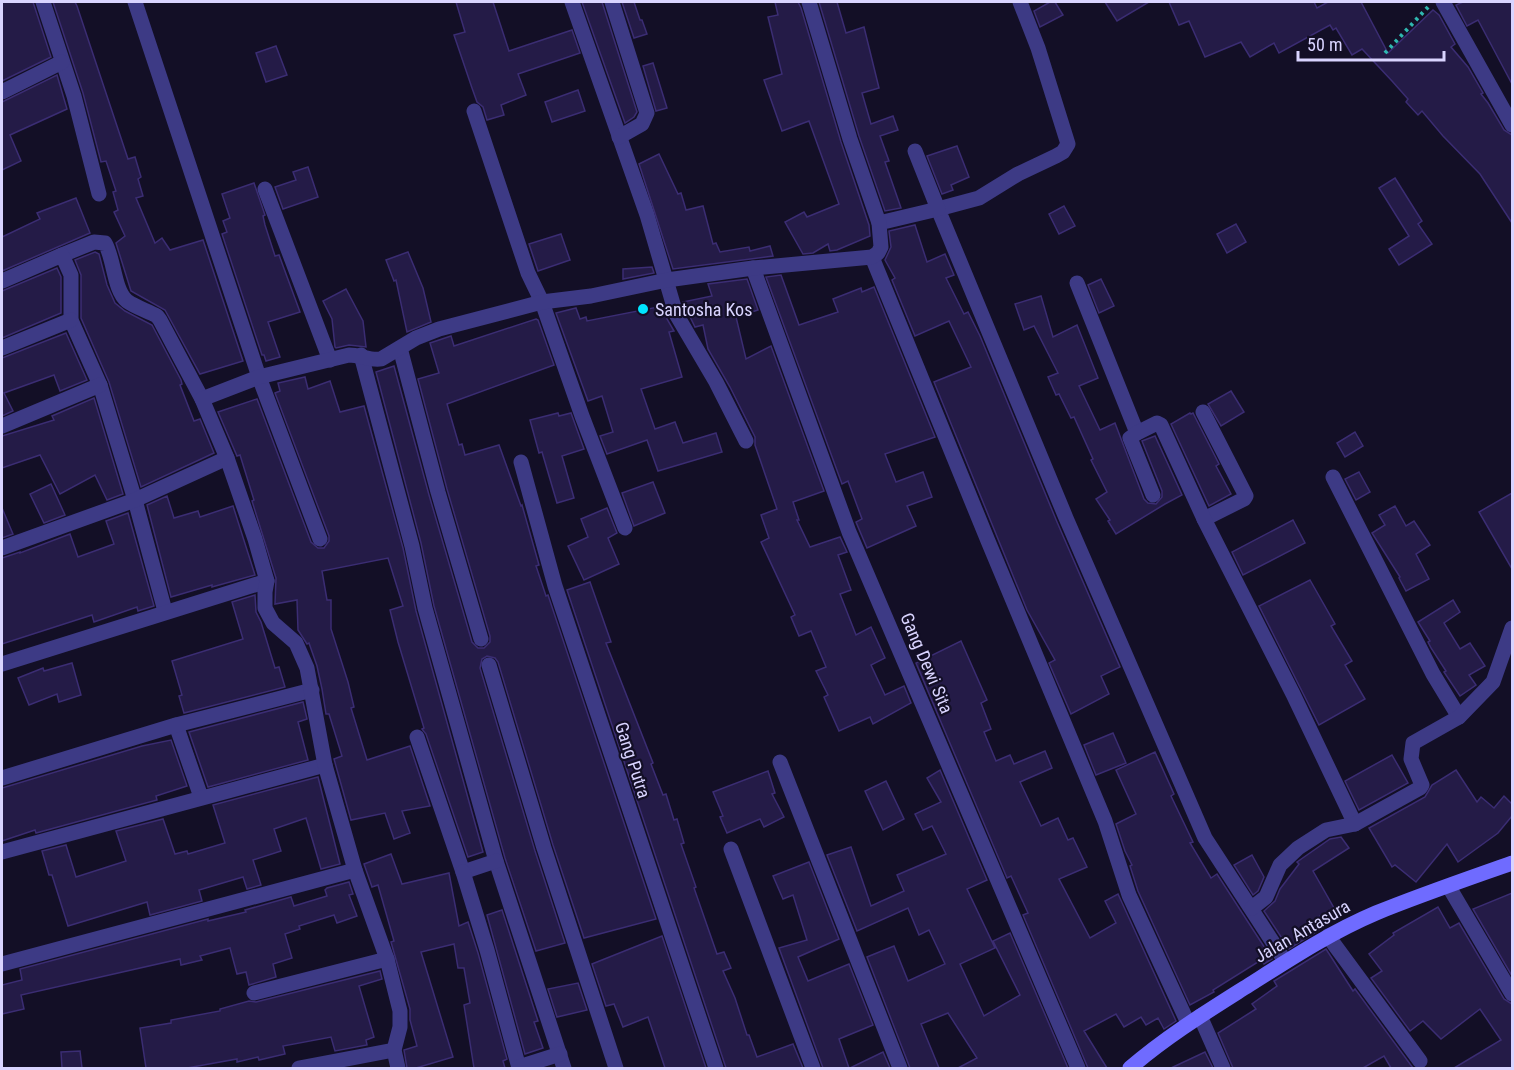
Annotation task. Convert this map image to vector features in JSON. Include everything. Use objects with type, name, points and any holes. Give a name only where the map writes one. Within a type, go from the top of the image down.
[{"type":"main road","name":"Jalan Antasura","points":[[1130,1068],[1157,1045],[1194,1020],[1328,936],[1374,914],[1512,863]]},
{"type":"street","points":[[43,2],[82,123],[99,194]]},
{"type":"street","points":[[135,2],[259,377],[321,539]]},
{"type":"street","points":[[572,2],[647,214],[676,314],[716,382],[746,441]]},
{"type":"street","points":[[612,2],[647,113],[642,123],[619,137]]},
{"type":"street","points":[[202,399],[259,377],[349,355],[361,355],[377,360],[392,354],[416,338],[439,329],[542,302],[591,296],[667,280],[753,268],[872,257],[881,247],[879,223],[850,139],[809,2]]},
{"type":"street","points":[[879,223],[979,198],[1018,174],[1063,152],[1068,144],[1038,48],[1020,2]]},
{"type":"street","points":[[1443,2],[1512,125]]},
{"type":"street","points":[[2,92],[63,62]]},
{"type":"street","points":[[474,111],[524,264],[542,302],[625,528]]},
{"type":"street","points":[[915,151],[1066,518],[1205,838],[1285,961]]},
{"type":"street","points":[[265,189],[330,360]]},
{"type":"street","points":[[2,281],[94,242],[105,243],[111,255],[124,299],[157,316],[202,399],[227,458],[267,580],[265,609],[273,623],[296,643],[301,651],[312,690],[325,765],[355,870],[387,958],[400,1011],[400,1027],[394,1050],[398,1068]]},
{"type":"street","points":[[62,255],[71,275],[71,320],[100,385],[135,500],[165,611]]},
{"type":"street","points":[[872,257],[996,563],[1105,821],[1129,895],[1194,1020],[1223,1068]]},
{"type":"street","name":"Gang Dewi Sita","points":[[753,268],[849,532],[1078,1068]]},
{"type":"street","points":[[1077,283],[1137,433]]},
{"type":"street","points":[[2,348],[71,320]]},
{"type":"street","points":[[399,348],[481,639]]},
{"type":"street","points":[[361,355],[412,546],[425,608],[496,861],[562,1061],[519,1068],[463,872],[417,737]]},
{"type":"street","points":[[2,426],[100,385]]},
{"type":"street","points":[[1203,412],[1246,496],[1204,519]]},
{"type":"street","points":[[1153,495],[1130,438],[1155,423],[1161,425],[1204,519],[1293,694],[1355,824]]},
{"type":"street","points":[[2,548],[135,500],[227,458]]},
{"type":"street","name":"Gang Putra","points":[[520,462],[555,586],[716,1068]]},
{"type":"street","points":[[1334,477],[1433,674],[1459,717]]},
{"type":"street","points":[[2,664],[267,580]]},
{"type":"street","points":[[1252,908],[1266,897],[1280,865],[1298,848],[1326,830],[1355,824],[1420,788],[1422,785],[1412,759],[1413,743],[1459,717],[1493,682],[1512,628]]},
{"type":"street","points":[[489,665],[544,848],[616,1068]]},
{"type":"street","points":[[2,778],[176,725],[312,690]]},
{"type":"street","points":[[176,725],[201,797]]},
{"type":"street","points":[[780,762],[900,1068]]},
{"type":"street","points":[[2,852],[325,765]]},
{"type":"street","points":[[731,849],[813,1068]]},
{"type":"street","points":[[463,872],[496,861]]},
{"type":"street","points":[[2,964],[355,870]]},
{"type":"street","points":[[1449,887],[1512,994]]},
{"type":"street","points":[[1328,936],[1420,1061]]},
{"type":"street","points":[[254,993],[387,958]]},
{"type":"street","points":[[299,1068],[394,1050]]},
{"type":"path","points":[[1385,53],[1434,2]]},
{"type":"building","points":[[2,2],[33,2],[51,57],[2,81]]},
{"type":"building","points":[[53,2],[75,2],[77,6],[128,159],[135,157],[141,177],[138,179],[143,196],[136,198],[155,243],[162,238],[170,250],[203,240],[243,361],[200,374],[165,310],[131,291],[116,243],[125,236],[114,212],[118,210],[113,192],[116,191],[106,161],[101,162],[83,93]]},
{"type":"building","points":[[456,2],[493,2],[509,51],[572,30],[580,53],[518,74],[526,95],[501,105],[504,115],[487,120],[483,107],[477,102],[454,35],[465,32]]},
{"type":"building","points":[[582,2],[602,2],[637,112],[625,123]]},
{"type":"building","points":[[622,2],[634,2],[647,34],[634,38]]},
{"type":"building","points":[[775,2],[798,2],[801,8],[841,142],[869,225],[870,236],[837,250],[830,251],[828,244],[813,253],[803,254],[785,222],[804,212],[807,217],[839,204],[809,121],[782,131],[764,80],[782,74],[768,17],[778,15]]},
{"type":"building","points":[[819,2],[837,2],[846,33],[864,27],[879,88],[862,93],[871,124],[893,116],[898,130],[880,136],[889,161],[885,162],[901,208],[885,211],[859,136]]},
{"type":"building","points":[[1050,2],[1055,2],[1063,15],[1040,27],[1034,11]]},
{"type":"building","points":[[1105,2],[1149,2],[1117,21]]},
{"type":"building","points":[[1169,2],[1314,2],[1317,8],[1328,2],[1361,2],[1388,53],[1433,10],[1439,15],[1455,44],[1451,47],[1468,67],[1483,93],[1481,94],[1504,130],[1512,135],[1512,223],[1480,174],[1422,111],[1418,115],[1406,102],[1408,99],[1362,49],[1352,55],[1336,28],[1333,30],[1330,25],[1279,53],[1274,43],[1250,57],[1241,42],[1205,57],[1189,21],[1179,25]]},
{"type":"building","points":[[1463,2],[1512,2],[1512,84],[1478,20],[1467,26],[1456,5]]},
{"type":"building","points":[[276,46],[287,75],[266,82],[256,53]]},
{"type":"building","points":[[653,63],[667,108],[656,111],[643,66]]},
{"type":"building","points":[[57,75],[67,109],[10,135],[21,161],[2,170],[2,102]]},
{"type":"building","points":[[578,90],[585,111],[552,122],[545,102]]},
{"type":"building","points":[[957,146],[969,177],[951,185],[953,190],[942,194],[927,156]]},
{"type":"building","points":[[659,154],[678,194],[681,193],[686,210],[703,206],[713,244],[716,243],[720,252],[749,247],[750,251],[770,246],[773,256],[673,269],[639,164]]},
{"type":"building","points":[[308,167],[318,197],[283,209],[275,187],[296,180],[293,172]]},
{"type":"building","points":[[1395,178],[1422,221],[1418,224],[1432,244],[1399,265],[1389,249],[1409,236],[1379,188]]},
{"type":"building","points":[[254,183],[275,256],[279,255],[300,312],[268,322],[280,357],[266,361],[262,355],[222,234],[227,232],[223,221],[230,218],[222,194]]},
{"type":"building","points":[[76,198],[90,233],[2,271],[2,237],[40,219],[37,213]]},
{"type":"building","points":[[1064,206],[1075,226],[1059,234],[1049,214]]},
{"type":"building","points":[[1236,224],[1246,242],[1227,253],[1217,234]]},
{"type":"building","points":[[915,225],[927,262],[945,254],[954,275],[946,278],[964,314],[968,312],[980,336],[1120,667],[1101,676],[1109,694],[1071,714],[1049,663],[1055,660],[1027,610],[934,382],[971,367],[949,321],[915,336],[892,280],[895,278],[885,260],[891,247],[889,231]]},
{"type":"building","points":[[561,234],[570,260],[538,271],[529,244]]},
{"type":"building","points":[[95,252],[99,254],[107,285],[115,303],[152,325],[181,380],[180,385],[194,421],[200,419],[214,453],[141,487],[109,382],[81,318],[81,275],[75,260]]},
{"type":"building","points":[[408,252],[423,288],[431,322],[407,332],[396,280],[394,281],[386,260]]},
{"type":"building","points":[[652,267],[654,273],[623,279],[623,269]]},
{"type":"building","points":[[57,268],[61,277],[61,313],[2,338],[2,291]]},
{"type":"building","points":[[781,275],[799,325],[838,312],[833,299],[861,288],[862,292],[874,287],[935,437],[885,454],[896,482],[923,472],[932,497],[907,506],[916,526],[867,548],[856,522],[862,519],[848,481],[842,484],[766,277]]},
{"type":"building","points":[[747,279],[758,310],[736,317],[746,359],[771,346],[824,491],[793,502],[799,520],[797,520],[810,547],[840,537],[847,552],[838,555],[851,590],[840,594],[856,635],[871,627],[885,658],[871,665],[885,695],[904,686],[911,703],[873,724],[870,717],[839,731],[824,697],[828,695],[816,671],[826,667],[811,631],[799,636],[791,617],[795,615],[761,542],[769,538],[761,515],[777,509],[755,445],[755,437],[708,349],[703,325],[695,327],[683,302],[712,296],[708,284]]},
{"type":"building","points":[[1101,279],[1114,306],[1099,313],[1088,285]]},
{"type":"building","points":[[346,289],[363,321],[366,347],[349,345],[335,347],[332,319],[323,301]]},
{"type":"building","points":[[1041,296],[1053,337],[1077,325],[1098,378],[1079,386],[1100,430],[1115,423],[1144,499],[1148,503],[1156,504],[1162,497],[1162,491],[1142,441],[1155,436],[1182,495],[1116,534],[1096,499],[1107,492],[1091,460],[1093,459],[1074,417],[1071,418],[1059,394],[1056,395],[1048,377],[1058,373],[1034,326],[1024,330],[1015,304]]},
{"type":"building","points":[[663,306],[674,331],[669,332],[682,377],[641,389],[655,429],[675,422],[683,443],[716,433],[722,452],[658,471],[647,440],[607,454],[600,436],[613,432],[602,396],[588,401],[556,313],[576,308],[580,319],[586,317],[587,321]]},
{"type":"building","points":[[536,319],[554,365],[447,404],[459,445],[462,444],[465,455],[499,445],[522,505],[539,565],[536,566],[546,596],[548,595],[656,919],[584,938],[553,845],[498,662],[495,658],[487,656],[482,659],[480,668],[565,943],[536,951],[505,858],[434,606],[421,543],[376,372],[394,366],[472,642],[478,648],[484,648],[490,642],[490,636],[418,379],[439,373],[430,343],[451,336],[454,346]]},
{"type":"building","points":[[66,333],[87,380],[60,391],[54,375],[4,393],[13,411],[2,416],[2,358]]},
{"type":"building","points":[[305,377],[308,389],[330,381],[340,412],[364,406],[403,548],[416,611],[483,852],[468,857],[426,734],[422,729],[424,728],[390,610],[403,606],[388,558],[322,571],[327,600],[331,600],[331,629],[348,682],[354,707],[351,708],[367,760],[410,746],[430,806],[402,811],[410,833],[394,839],[385,813],[351,820],[334,759],[342,756],[329,714],[326,714],[317,666],[309,643],[307,644],[298,630],[297,600],[275,604],[276,578],[252,501],[254,500],[240,455],[237,456],[218,412],[257,399],[311,542],[318,548],[324,548],[329,541],[329,536],[275,393],[280,391],[278,383]]},
{"type":"building","points":[[1231,391],[1244,412],[1221,426],[1208,404]]},
{"type":"building","points":[[94,398],[123,494],[107,500],[95,475],[60,494],[40,455],[2,468],[2,436],[54,420],[52,416]]},
{"type":"building","points":[[558,413],[559,416],[571,413],[584,449],[562,456],[574,498],[557,503],[530,420]]},
{"type":"building","points":[[1193,413],[1219,464],[1216,466],[1231,494],[1209,506],[1171,424]]},
{"type":"building","points":[[1355,432],[1363,446],[1345,457],[1337,443]]},
{"type":"building","points":[[1359,472],[1370,492],[1356,500],[1345,479]]},
{"type":"building","points":[[653,482],[665,513],[634,526],[622,493]]},
{"type":"building","points":[[51,484],[65,515],[44,523],[30,494]]},
{"type":"building","points":[[1512,493],[1512,569],[1479,512]]},
{"type":"building","points":[[167,496],[174,518],[198,511],[200,517],[233,506],[255,575],[171,597],[147,505]]},
{"type":"building","points":[[1395,506],[1406,526],[1414,521],[1430,545],[1416,554],[1429,579],[1406,591],[1400,577],[1372,533],[1385,525],[1379,515]]},
{"type":"building","points":[[2,508],[13,534],[2,538]]},
{"type":"building","points":[[607,508],[617,533],[608,538],[619,564],[584,580],[568,546],[588,537],[581,519]]},
{"type":"building","points":[[128,513],[154,606],[138,611],[137,607],[94,622],[92,615],[2,644],[2,558],[70,534],[78,557],[114,544],[106,521]]},
{"type":"building","points":[[1293,520],[1305,543],[1243,575],[1232,552]]},
{"type":"building","points":[[1310,580],[1335,624],[1331,626],[1352,661],[1345,665],[1365,699],[1319,725],[1259,606]]},
{"type":"building","points":[[590,582],[611,642],[606,643],[653,763],[651,764],[663,795],[666,794],[674,820],[677,819],[684,843],[681,844],[696,887],[694,888],[717,954],[724,952],[731,968],[723,971],[747,1035],[749,1035],[757,1057],[793,1044],[803,1068],[726,1068],[567,590]]},
{"type":"building","points":[[255,595],[256,612],[275,668],[279,667],[285,687],[184,713],[179,696],[182,695],[172,661],[243,639],[232,602]]},
{"type":"building","points":[[1453,600],[1460,612],[1444,623],[1460,649],[1470,643],[1485,666],[1469,675],[1476,685],[1460,696],[1444,672],[1446,671],[1418,622]]},
{"type":"building","points":[[961,641],[987,700],[981,703],[991,729],[984,732],[996,761],[1010,755],[1014,764],[1045,751],[1052,768],[1020,782],[1041,826],[1058,818],[1068,840],[1073,838],[1087,867],[1059,879],[1090,938],[1116,923],[1105,901],[1118,894],[1176,1021],[1164,1029],[1158,1018],[1146,1025],[1141,1017],[1124,1027],[1116,1014],[1084,1031],[1107,1068],[1088,1068],[1023,915],[1028,913],[1011,876],[1007,878],[916,663]]},
{"type":"building","points":[[72,663],[81,695],[59,702],[57,694],[29,705],[18,678],[43,668],[44,671]]},
{"type":"building","points":[[303,702],[307,719],[298,722],[308,760],[208,787],[189,732]]},
{"type":"building","points":[[1113,733],[1126,763],[1096,775],[1084,745]]},
{"type":"building","points":[[171,740],[187,786],[156,796],[157,800],[36,833],[35,830],[2,841],[2,788],[142,746]]},
{"type":"building","points":[[1155,752],[1174,794],[1171,796],[1193,842],[1190,843],[1211,878],[1217,874],[1272,959],[1264,964],[1261,960],[1213,990],[1214,992],[1190,1005],[1138,891],[1130,866],[1132,865],[1116,824],[1136,814],[1116,770]]},
{"type":"building","points":[[1392,755],[1408,783],[1359,810],[1345,781]]},
{"type":"building","points":[[940,770],[987,880],[967,889],[995,948],[960,964],[984,1016],[1020,995],[993,941],[1010,933],[1068,1068],[958,1068],[977,1058],[948,1013],[921,1024],[939,1068],[910,1068],[867,957],[894,946],[908,981],[945,964],[929,930],[919,935],[908,908],[857,931],[827,855],[851,847],[871,906],[904,891],[897,875],[946,854],[932,826],[923,830],[915,814],[941,802],[927,778]]},
{"type":"building","points":[[1456,770],[1477,802],[1481,797],[1494,808],[1504,796],[1512,804],[1512,816],[1498,833],[1458,862],[1447,844],[1416,882],[1395,865],[1392,867],[1369,828],[1425,797],[1432,785]]},
{"type":"building","points":[[768,771],[775,793],[772,794],[784,817],[764,827],[760,819],[727,833],[713,792]]},
{"type":"building","points":[[318,777],[340,864],[321,869],[306,818],[274,829],[281,851],[253,860],[261,885],[247,889],[243,877],[199,890],[202,901],[150,915],[147,902],[68,926],[42,851],[66,845],[76,877],[126,861],[116,831],[163,819],[175,854],[187,851],[188,854],[225,843],[213,805]]},
{"type":"building","points":[[886,781],[904,819],[883,830],[865,791]]},
{"type":"building","points":[[1341,837],[1349,848],[1313,871],[1334,908],[1313,920],[1319,930],[1289,949],[1264,911],[1275,901],[1280,889],[1299,864],[1297,862],[1330,839]]},
{"type":"building","points":[[391,854],[402,884],[449,873],[459,926],[468,922],[478,953],[507,1059],[503,1061],[505,1068],[474,1068],[464,1005],[470,1003],[464,968],[458,968],[454,944],[421,952],[453,1057],[416,1068],[407,1068],[404,1050],[417,1046],[410,1020],[410,1009],[378,885],[372,887],[364,864]]},
{"type":"building","points":[[1252,855],[1264,877],[1258,891],[1253,895],[1234,865]]},
{"type":"building","points":[[809,862],[839,939],[798,957],[808,981],[849,964],[873,1025],[839,1039],[849,1068],[823,1068],[779,948],[807,940],[793,895],[783,899],[773,876]]},
{"type":"building","points":[[349,882],[353,894],[349,895],[357,916],[337,923],[334,915],[299,926],[300,929],[285,934],[292,958],[273,964],[276,977],[249,985],[246,972],[237,974],[230,948],[200,956],[202,960],[181,965],[180,959],[21,995],[24,1009],[2,1014],[2,985],[22,980],[20,969],[208,919],[208,921],[246,912],[245,910],[291,897],[294,906],[327,896],[325,890],[327,888]]},
{"type":"building","points":[[1512,893],[1512,976],[1473,909]]},
{"type":"building","points":[[1438,907],[1450,928],[1459,923],[1504,999],[1512,1004],[1512,1068],[1454,1068],[1501,1040],[1480,1009],[1441,1039],[1423,1021],[1410,1031],[1371,978],[1382,971],[1369,954],[1394,935],[1393,933]]},
{"type":"building","points":[[502,910],[538,1021],[534,1022],[543,1048],[525,1054],[487,915]]},
{"type":"building","points":[[662,936],[706,1068],[665,1068],[648,1017],[623,1027],[614,1004],[606,1006],[592,964]]},
{"type":"building","points":[[1326,949],[1353,991],[1355,989],[1413,1068],[1391,1068],[1384,1056],[1363,1068],[1233,1068],[1218,1033],[1256,1009],[1252,1004],[1277,986],[1274,981]]},
{"type":"building","points":[[380,971],[382,979],[359,986],[374,1037],[366,1040],[367,1045],[335,1051],[331,1037],[283,1046],[285,1054],[259,1060],[258,1057],[187,1068],[146,1068],[140,1028],[171,1023],[171,1020],[220,1011],[220,1009],[249,1001],[256,1002]]},
{"type":"building","points":[[578,983],[587,1010],[557,1017],[548,989]]},
{"type":"building","points":[[80,1051],[82,1068],[62,1068],[61,1052]]},
{"type":"building","points":[[883,1052],[890,1068],[850,1068]]},
{"type":"building","points":[[1205,1052],[1213,1068],[1171,1068]]},
{"type":"place","name":"Santosha Kos","points":[[643,309]]}]
